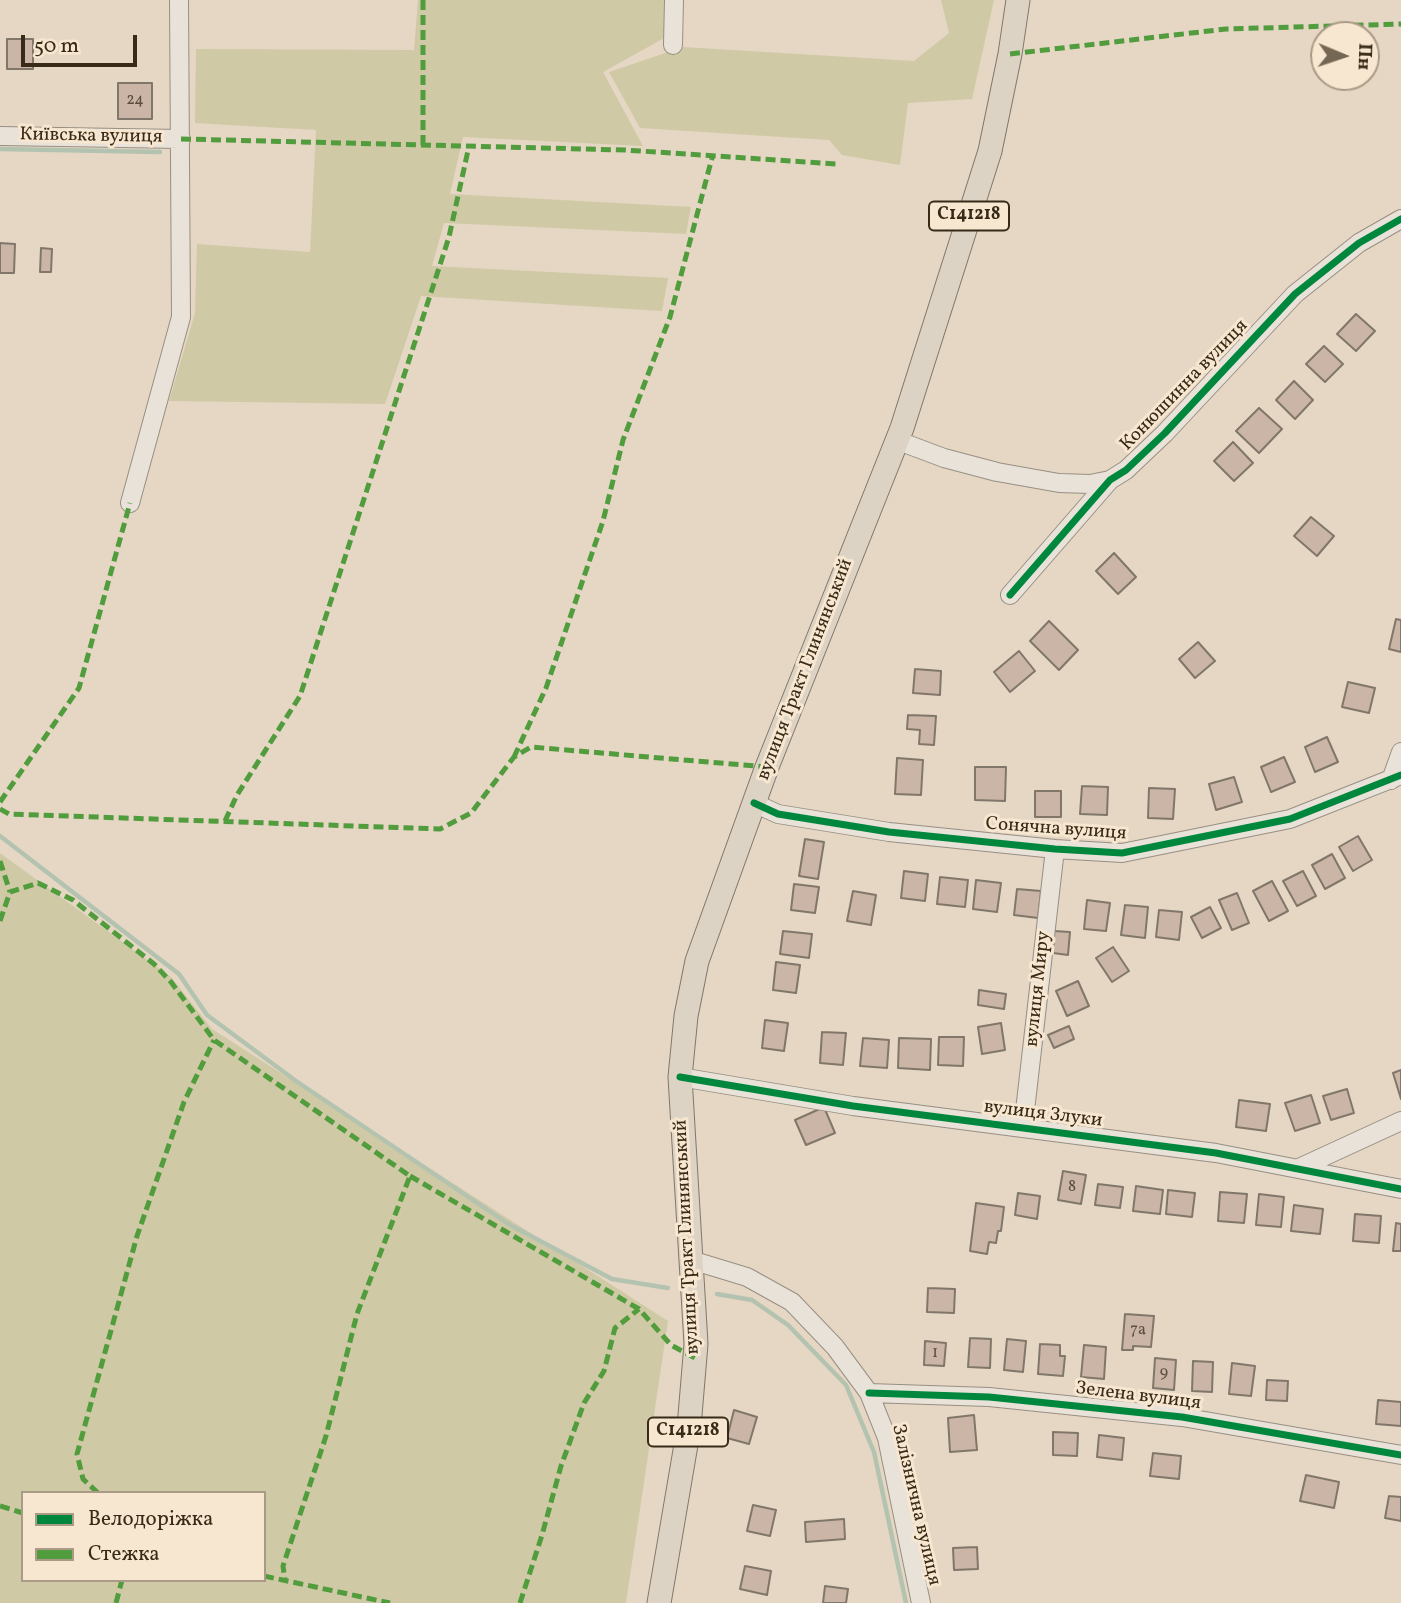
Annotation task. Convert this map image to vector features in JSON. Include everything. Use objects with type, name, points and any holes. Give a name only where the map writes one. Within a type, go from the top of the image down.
[{"type":"main road","name":"вулиця Тракт Глинянський","points":[[659,1603],[689,1427],[696,1344],[680,1076],[686,1016],[697,961],[754,803],[897,440],[990,151],[1018,0]]},
{"type":"street","points":[[130,503],[181,317],[180,0]]},
{"type":"street","points":[[673,45],[674,0]]},
{"type":"street","name":"Київська вулиця","points":[[0,136],[181,139]]},
{"type":"street","name":"Конюшинна вулиця","points":[[1010,595],[1110,480],[1125,470],[1165,433],[1295,293],[1359,243],[1401,219]]},
{"type":"street","points":[[897,440],[944,458],[997,472],[1059,483],[1090,484],[1110,480]]},
{"type":"street","name":"Сонячна вулиця","points":[[754,803],[778,814],[889,832],[1122,853],[1290,819],[1396,777],[1401,752]]},
{"type":"street","name":"вулиця Миру","points":[[1024,1128],[1055,849]]},
{"type":"street","name":"вулиця Злуки","points":[[680,1076],[853,1106],[1216,1153],[1401,1189]]},
{"type":"street","points":[[1299,1168],[1401,1121]]},
{"type":"street","name":"Залізнична вулиця","points":[[691,1260],[747,1277],[792,1302],[835,1347],[869,1393],[887,1438],[921,1603]]},
{"type":"street","name":"Зелена вулиця","points":[[869,1393],[989,1397],[1182,1417],[1401,1455]]},
{"type":"shaded area","points":[[418,0],[667,0],[666,37],[603,72],[643,146],[463,137],[450,194],[691,207],[686,234],[444,223],[432,266],[668,278],[662,311],[421,296],[385,404],[169,401],[195,313],[197,244],[310,252],[316,130],[195,123],[196,49],[414,50]]},
{"type":"shaded area","points":[[941,0],[994,0],[972,99],[908,103],[900,165],[842,155],[829,140],[640,128],[609,72],[683,47],[914,61],[949,33]]},
{"type":"shaded area","points":[[0,853],[171,977],[212,1029],[668,1321],[626,1603],[0,1603]]},
{"type":"building","points":[[7,39],[33,39],[33,69],[7,69]]},
{"type":"building","points":[[118,83],[152,83],[152,119],[118,119]]},
{"type":"building","points":[[0,243],[15,244],[14,273],[0,273]]},
{"type":"building","points":[[41,248],[52,249],[51,272],[40,272]]},
{"type":"building","points":[[1356,314],[1375,331],[1356,351],[1337,334]]},
{"type":"building","points":[[1324,346],[1343,364],[1325,382],[1306,364]]},
{"type":"building","points":[[1294,381],[1313,400],[1295,419],[1276,400]]},
{"type":"building","points":[[1259,408],[1282,429],[1259,453],[1236,431]]},
{"type":"building","points":[[1233,442],[1253,463],[1234,481],[1214,461]]},
{"type":"building","points":[[1311,517],[1334,536],[1317,556],[1294,536]]},
{"type":"building","points":[[1114,553],[1136,577],[1118,594],[1096,571]]},
{"type":"building","points":[[1396,619],[1401,620],[1401,652],[1389,649]]},
{"type":"building","points":[[1049,621],[1078,650],[1059,670],[1030,641]]},
{"type":"building","points":[[1198,642],[1215,661],[1195,678],[1179,659]]},
{"type":"building","points":[[1019,651],[1035,671],[1010,692],[994,672]]},
{"type":"building","points":[[915,669],[941,671],[940,695],[913,693]]},
{"type":"building","points":[[1348,682],[1375,688],[1369,713],[1342,707]]},
{"type":"building","points":[[908,715],[936,716],[934,745],[919,744],[920,730],[907,729]]},
{"type":"building","points":[[1327,737],[1338,762],[1315,772],[1305,747]]},
{"type":"building","points":[[1284,757],[1295,782],[1271,792],[1261,767]]},
{"type":"building","points":[[897,758],[923,760],[921,795],[895,794]]},
{"type":"building","points":[[975,767],[1006,767],[1005,801],[975,800]]},
{"type":"building","points":[[1234,777],[1242,802],[1216,810],[1209,784]]},
{"type":"building","points":[[1082,786],[1108,787],[1107,815],[1080,814]]},
{"type":"building","points":[[1149,788],[1175,789],[1173,819],[1148,818]]},
{"type":"building","points":[[1035,791],[1061,791],[1061,817],[1035,817]]},
{"type":"building","points":[[1358,836],[1372,860],[1353,871],[1339,847]]},
{"type":"building","points":[[805,839],[824,842],[818,879],[799,876]]},
{"type":"building","points":[[1332,854],[1345,878],[1325,889],[1312,865]]},
{"type":"building","points":[[904,871],[928,874],[925,901],[901,898]]},
{"type":"building","points":[[1303,871],[1316,896],[1297,906],[1283,881]]},
{"type":"building","points":[[940,877],[968,880],[965,907],[937,904]]},
{"type":"building","points":[[976,880],[1001,883],[997,912],[973,909]]},
{"type":"building","points":[[1272,881],[1288,911],[1269,921],[1253,891]]},
{"type":"building","points":[[794,884],[819,887],[815,913],[791,910]]},
{"type":"building","points":[[1017,889],[1041,891],[1038,918],[1014,915]]},
{"type":"building","points":[[853,891],[876,895],[871,925],[847,921]]},
{"type":"building","points":[[1237,893],[1249,923],[1232,930],[1219,900]]},
{"type":"building","points":[[1087,900],[1110,903],[1106,931],[1084,929]]},
{"type":"building","points":[[1125,905],[1148,907],[1145,938],[1121,935]]},
{"type":"building","points":[[1210,907],[1221,928],[1202,938],[1191,917]]},
{"type":"building","points":[[1159,910],[1182,912],[1179,940],[1156,937]]},
{"type":"building","points":[[783,931],[812,934],[809,958],[780,954]]},
{"type":"building","points":[[1054,931],[1070,932],[1068,955],[1053,953]]},
{"type":"building","points":[[1113,947],[1129,971],[1112,982],[1096,958]]},
{"type":"building","points":[[776,962],[800,965],[796,993],[773,990]]},
{"type":"building","points":[[1078,981],[1089,1006],[1067,1016],[1056,991]]},
{"type":"building","points":[[979,990],[1006,994],[1004,1009],[978,1005]]},
{"type":"building","points":[[765,1020],[788,1023],[784,1051],[762,1048]]},
{"type":"building","points":[[1001,1023],[1005,1050],[982,1054],[978,1027]]},
{"type":"building","points":[[1069,1026],[1074,1039],[1054,1048],[1048,1035]]},
{"type":"building","points":[[822,1032],[846,1033],[843,1065],[820,1063]]},
{"type":"building","points":[[939,1037],[964,1037],[963,1066],[938,1065]]},
{"type":"building","points":[[863,1038],[889,1040],[887,1068],[860,1066]]},
{"type":"building","points":[[899,1038],[931,1039],[930,1070],[898,1068]]},
{"type":"building","points":[[1401,1070],[1401,1099],[1393,1073]]},
{"type":"building","points":[[1347,1089],[1354,1113],[1331,1120],[1323,1096]]},
{"type":"building","points":[[1311,1095],[1320,1123],[1295,1131],[1285,1103]]},
{"type":"building","points":[[1239,1100],[1270,1104],[1266,1131],[1236,1127]]},
{"type":"building","points":[[824,1107],[835,1133],[806,1145],[795,1120]]},
{"type":"building","points":[[1063,1171],[1086,1175],[1081,1204],[1058,1200]]},
{"type":"building","points":[[1098,1184],[1123,1187],[1120,1208],[1095,1205]]},
{"type":"building","points":[[1136,1186],[1163,1190],[1160,1214],[1133,1211]]},
{"type":"building","points":[[1168,1190],[1195,1193],[1192,1217],[1166,1214]]},
{"type":"building","points":[[1220,1192],[1247,1194],[1244,1223],[1218,1221]]},
{"type":"building","points":[[1018,1193],[1040,1196],[1037,1219],[1015,1215]]},
{"type":"building","points":[[1259,1194],[1284,1197],[1281,1227],[1256,1225]]},
{"type":"building","points":[[976,1203],[1004,1207],[1001,1231],[998,1231],[996,1243],[989,1242],[987,1254],[970,1251]]},
{"type":"building","points":[[1294,1205],[1323,1209],[1320,1234],[1291,1231]]},
{"type":"building","points":[[1355,1214],[1381,1216],[1379,1243],[1353,1241]]},
{"type":"building","points":[[1396,1223],[1401,1224],[1401,1251],[1393,1251]]},
{"type":"building","points":[[928,1288],[955,1289],[954,1313],[927,1312]]},
{"type":"building","points":[[1125,1314],[1154,1316],[1151,1347],[1133,1346],[1133,1350],[1122,1350]]},
{"type":"building","points":[[970,1338],[991,1339],[990,1368],[968,1367]]},
{"type":"building","points":[[1007,1339],[1026,1341],[1023,1372],[1004,1370]]},
{"type":"building","points":[[925,1341],[946,1343],[944,1366],[924,1365]]},
{"type":"building","points":[[1040,1344],[1060,1345],[1060,1356],[1065,1356],[1063,1376],[1038,1374]]},
{"type":"building","points":[[1084,1345],[1106,1347],[1104,1379],[1081,1377]]},
{"type":"building","points":[[1155,1358],[1176,1360],[1174,1390],[1153,1388]]},
{"type":"building","points":[[1193,1361],[1213,1362],[1212,1392],[1192,1391]]},
{"type":"building","points":[[1232,1363],[1255,1366],[1251,1396],[1229,1394]]},
{"type":"building","points":[[1267,1380],[1288,1381],[1287,1401],[1266,1400]]},
{"type":"building","points":[[1378,1400],[1401,1402],[1401,1426],[1376,1424]]},
{"type":"building","points":[[734,1410],[757,1417],[749,1444],[727,1438]]},
{"type":"building","points":[[974,1415],[977,1450],[950,1452],[948,1418]]},
{"type":"building","points":[[1053,1432],[1078,1433],[1077,1456],[1053,1455]]},
{"type":"building","points":[[1099,1435],[1124,1438],[1122,1460],[1097,1457]]},
{"type":"building","points":[[1153,1453],[1181,1456],[1179,1479],[1150,1476]]},
{"type":"building","points":[[1306,1475],[1339,1482],[1334,1508],[1300,1501]]},
{"type":"building","points":[[1389,1496],[1401,1497],[1401,1521],[1385,1518]]},
{"type":"building","points":[[753,1505],[776,1510],[770,1536],[747,1531]]},
{"type":"building","points":[[844,1519],[845,1539],[806,1542],[805,1522]]},
{"type":"building","points":[[977,1547],[978,1569],[954,1570],[953,1548]]},
{"type":"building","points":[[745,1566],[771,1571],[767,1595],[740,1589]]},
{"type":"building","points":[[825,1586],[848,1589],[846,1603],[823,1603]]},
{"type":"waterway","points":[[0,149],[160,152]]},
{"type":"waterway","points":[[0,836],[179,974],[207,1015],[296,1081],[510,1225],[612,1279],[668,1288]]},
{"type":"waterway","points":[[717,1294],[752,1300],[788,1325],[846,1385],[874,1452],[906,1603]]},
{"type":"marked path","points":[[423,0],[423,146]]},
{"type":"marked path","points":[[1010,54],[1226,29],[1401,24]]},
{"type":"marked path","points":[[181,139],[625,150],[837,164]]},
{"type":"marked path","points":[[225,821],[237,795],[300,696],[449,237],[469,146]]},
{"type":"marked path","points":[[514,757],[546,688],[603,521],[623,440],[670,317],[713,154]]},
{"type":"marked path","points":[[0,802],[79,688],[130,503]]},
{"type":"marked path","points":[[0,809],[9,814],[440,829],[471,813],[514,757],[531,747],[767,767]]},
{"type":"marked path","points":[[0,861],[10,892]]},
{"type":"marked path","points":[[0,921],[10,892],[38,883],[73,900],[154,964],[171,982],[214,1040],[410,1176],[357,1314],[326,1436],[283,1566],[285,1580]]},
{"type":"marked path","points":[[96,1491],[83,1479],[77,1454],[137,1236],[184,1102],[214,1040]]},
{"type":"marked path","points":[[410,1176],[639,1309],[671,1345],[695,1358]]},
{"type":"marked path","points":[[520,1603],[561,1466],[584,1403],[604,1371],[615,1328],[639,1309]]},
{"type":"marked path","points":[[0,1506],[21,1512]]},
{"type":"marked path","points":[[266,1576],[390,1603]]},
{"type":"marked path","points":[[116,1603],[121,1582]]},
{"type":"cycle path","points":[[1010,595],[1110,480],[1126,470],[1165,433],[1295,294],[1359,243],[1401,219]]},
{"type":"cycle path","points":[[754,803],[778,814],[889,832],[1122,853],[1290,819],[1401,775]]},
{"type":"cycle path","points":[[680,1077],[853,1106],[1216,1153],[1401,1189]]},
{"type":"cycle path","points":[[869,1393],[989,1397],[1182,1417],[1401,1455]]}]
